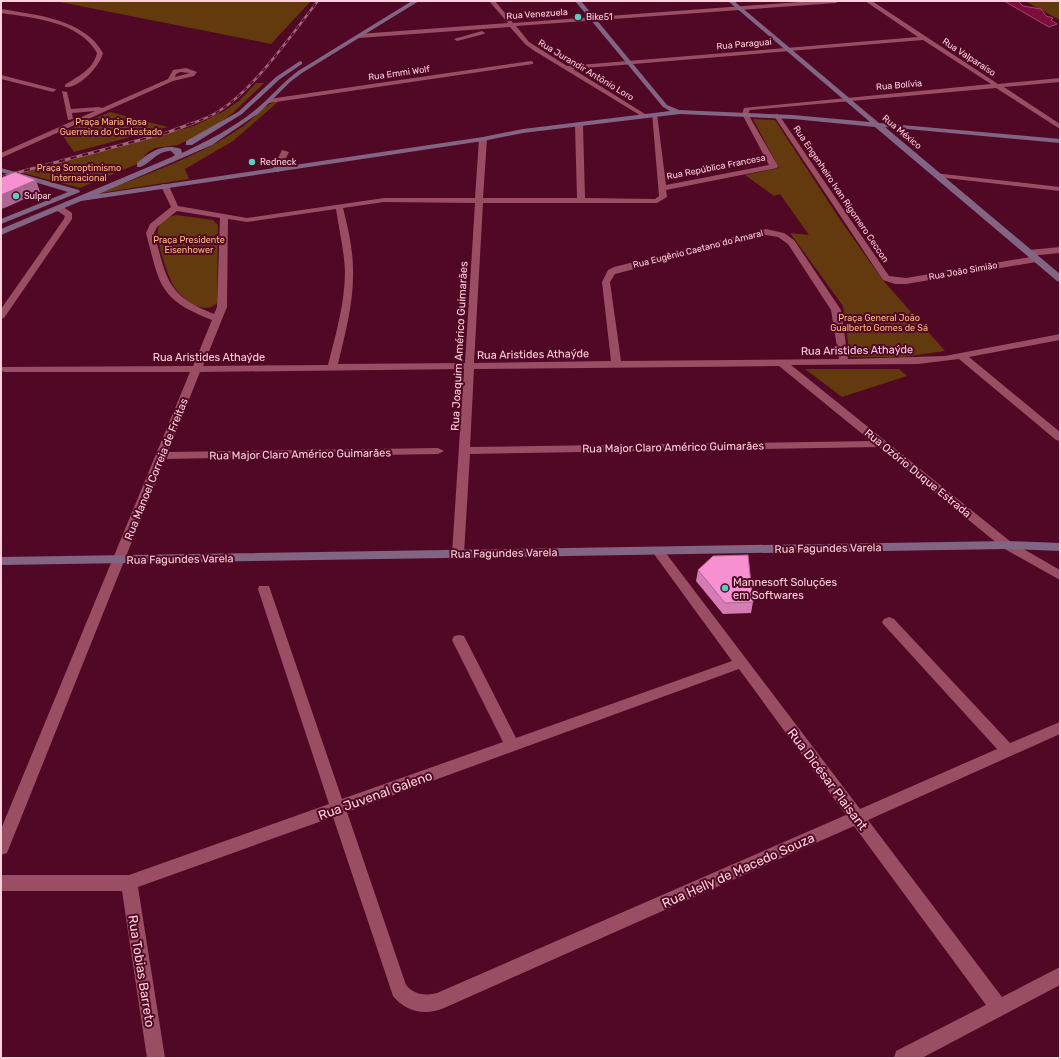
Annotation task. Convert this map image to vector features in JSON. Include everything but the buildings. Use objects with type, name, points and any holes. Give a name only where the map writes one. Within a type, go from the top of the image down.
[{"type":"main road","points":[[3,225],[59,208],[78,195],[140,165],[176,150],[211,132],[240,113],[272,83],[289,70],[404,1]]},
{"type":"main road","points":[[3,225],[175,159],[208,143],[241,124],[269,101],[294,76],[416,1]]},
{"type":"main road","points":[[578,1],[665,106],[680,112]]},
{"type":"main road","name":"Rua México","points":[[731,1],[1060,279]]},
{"type":"main road","points":[[654,114],[662,110],[665,106]]},
{"type":"main road","points":[[1,170],[78,195],[165,186],[483,139],[515,132],[643,115],[680,112],[777,116],[1060,142]]},
{"type":"main road","points":[[836,121],[857,120],[867,116]]},
{"type":"main road","points":[[175,159],[179,153],[176,150]]},
{"type":"main road","points":[[1,232],[3,225]]},
{"type":"main road","name":"Rua Fagundes Varela","points":[[1007,545],[1021,541],[1060,542]]},
{"type":"main road","name":"Rua Fagundes Varela","points":[[1,561],[1007,545],[1026,547],[1060,547]]},
{"type":"street","name":"Rua Jurandir Antônio Loro","points":[[492,1],[530,46],[643,115]]},
{"type":"street","name":"Rua Venezuela","points":[[359,36],[836,1]]},
{"type":"street","name":"Rua Valparaíso","points":[[868,1],[1060,127]]},
{"type":"street","points":[[1,14],[4,11],[65,25],[84,35],[95,43],[100,53],[96,63],[87,74],[65,89]]},
{"type":"street","points":[[457,39],[488,31],[488,26]]},
{"type":"street","name":"Rua Paraguai","points":[[566,68],[924,38]]},
{"type":"street","name":"Rua Emmi Wolf","points":[[269,101],[531,63]]},
{"type":"street","points":[[1,77],[53,90],[58,87],[65,89]]},
{"type":"street","points":[[1,156],[70,124],[110,109],[171,80]]},
{"type":"street","name":"Rua Bolívia","points":[[745,114],[746,109],[755,106],[1060,80]]},
{"type":"street","points":[[6,85],[16,81]]},
{"type":"street","points":[[65,89],[70,124]]},
{"type":"street","points":[[97,109],[120,104]]},
{"type":"street","points":[[68,111],[110,109]]},
{"type":"street","points":[[218,319],[181,302],[174,297],[166,284],[150,229],[175,208],[247,220],[384,200],[660,200],[663,197],[654,114]]},
{"type":"street","name":"Rua República Francesa","points":[[662,188],[774,166],[745,114]]},
{"type":"street","name":"Rua Engenheiro Ivan Rigomero Ceccon","points":[[777,116],[884,276],[890,280]]},
{"type":"street","points":[[579,124],[582,201]]},
{"type":"street","name":"Rua Joaquim Américo Guimarães","points":[[458,554],[483,139]]},
{"type":"street","points":[[276,170],[285,152]]},
{"type":"street","points":[[937,175],[1060,189]]},
{"type":"street","points":[[8,180],[22,176]]},
{"type":"street","points":[[165,186],[175,208]]},
{"type":"street","points":[[332,368],[346,307],[349,278],[348,261],[339,206]]},
{"type":"street","points":[[1,316],[68,219],[69,215],[59,208]]},
{"type":"street","name":"Rua Manoel Correia de Freitas","points":[[1,848],[218,319],[223,300],[224,216]]},
{"type":"street","name":"Rua Eugênio Caetano do Amaral","points":[[616,365],[606,282],[611,272],[625,267],[766,232],[781,235],[791,242],[832,304],[838,317],[844,362]]},
{"type":"street","points":[[1029,253],[1060,250]]},
{"type":"street","name":"Rua João Simião","points":[[890,280],[906,281],[1036,259]]},
{"type":"street","name":"Rua Aristides Athaýde","points":[[4,369],[197,370],[918,361],[961,356],[1060,337]]},
{"type":"street","points":[[961,356],[1060,438]]},
{"type":"street","name":"Rua Ozório Duque Estrada","points":[[782,363],[1007,545],[1060,576]]},
{"type":"street","name":"Rua Major Claro Américo Guimarães","points":[[464,451],[882,444]]},
{"type":"street","name":"Rua Major Claro Américo Guimarães","points":[[161,456],[438,451]]},
{"type":"street","name":"Rua Dicésar Plaisant","points":[[658,551],[999,1008]]},
{"type":"street","points":[[264,589],[338,808]]},
{"type":"street","points":[[888,622],[1008,751]]},
{"type":"street","points":[[459,640],[512,745]]},
{"type":"street","name":"Rua Juvenal Galeno","points":[[1,883],[129,883],[741,663]]},
{"type":"street","name":"Rua Helly de Macedo Souza","points":[[338,808],[399,990],[406,998],[414,1003],[426,1005],[438,1002],[1060,728]]},
{"type":"street","name":"Rua Tobias Barreto","points":[[129,883],[156,1058]]},
{"type":"street","points":[[903,1058],[1060,976]]},
{"type":"green space","points":[[55,1],[311,1],[271,44]]},
{"type":"green space","points":[[1025,1],[1060,1],[1060,20]]},
{"type":"green space","name":"Praça Soroptimismo Internacional","points":[[256,83],[264,83],[233,113],[218,124],[178,145],[155,148],[148,152],[137,164],[80,188],[23,173],[194,126],[224,111],[239,101]]},
{"type":"green space","points":[[279,101],[233,141],[185,169],[189,179],[101,193],[209,147],[242,127],[264,108],[274,102]]},
{"type":"green space","name":"Praça Maria Rosa Guerreira do Contestado","points":[[110,112],[168,127],[74,152],[61,133]]},
{"type":"green space","name":"Praça General João Gualberto Gomes de Sá","points":[[753,119],[775,120],[841,221],[882,279],[945,351],[903,357],[850,357],[843,306],[790,233],[809,235],[780,194],[774,196],[745,175],[779,168]]},
{"type":"green space","name":"Praça Presidente Eisenhower","points":[[176,215],[213,220],[218,225],[217,303],[212,307],[199,307],[185,299],[175,288],[167,271],[158,238],[158,231],[159,226],[164,220]]},
{"type":"green space","points":[[805,369],[899,369],[907,376],[842,397]]},
{"type":"shaded area","points":[[1004,1],[1018,1],[1023,6],[1041,9],[1046,16],[1053,18],[1051,20],[1057,24],[1049,27]]},
{"type":"railway","points":[[191,124],[214,114],[228,105],[242,92],[270,63],[318,1]]},
{"type":"railway","points":[[1,177],[166,133],[193,123]]},
{"type":"place","name":"Bike51","points":[[578,17]]},
{"type":"place","name":"Redneck","points":[[252,162]]},
{"type":"place","name":"Sulpar","points":[[16,196]]},
{"type":"place","name":"Mannesoft Soluções em Softwares","points":[[725,588]]}]
